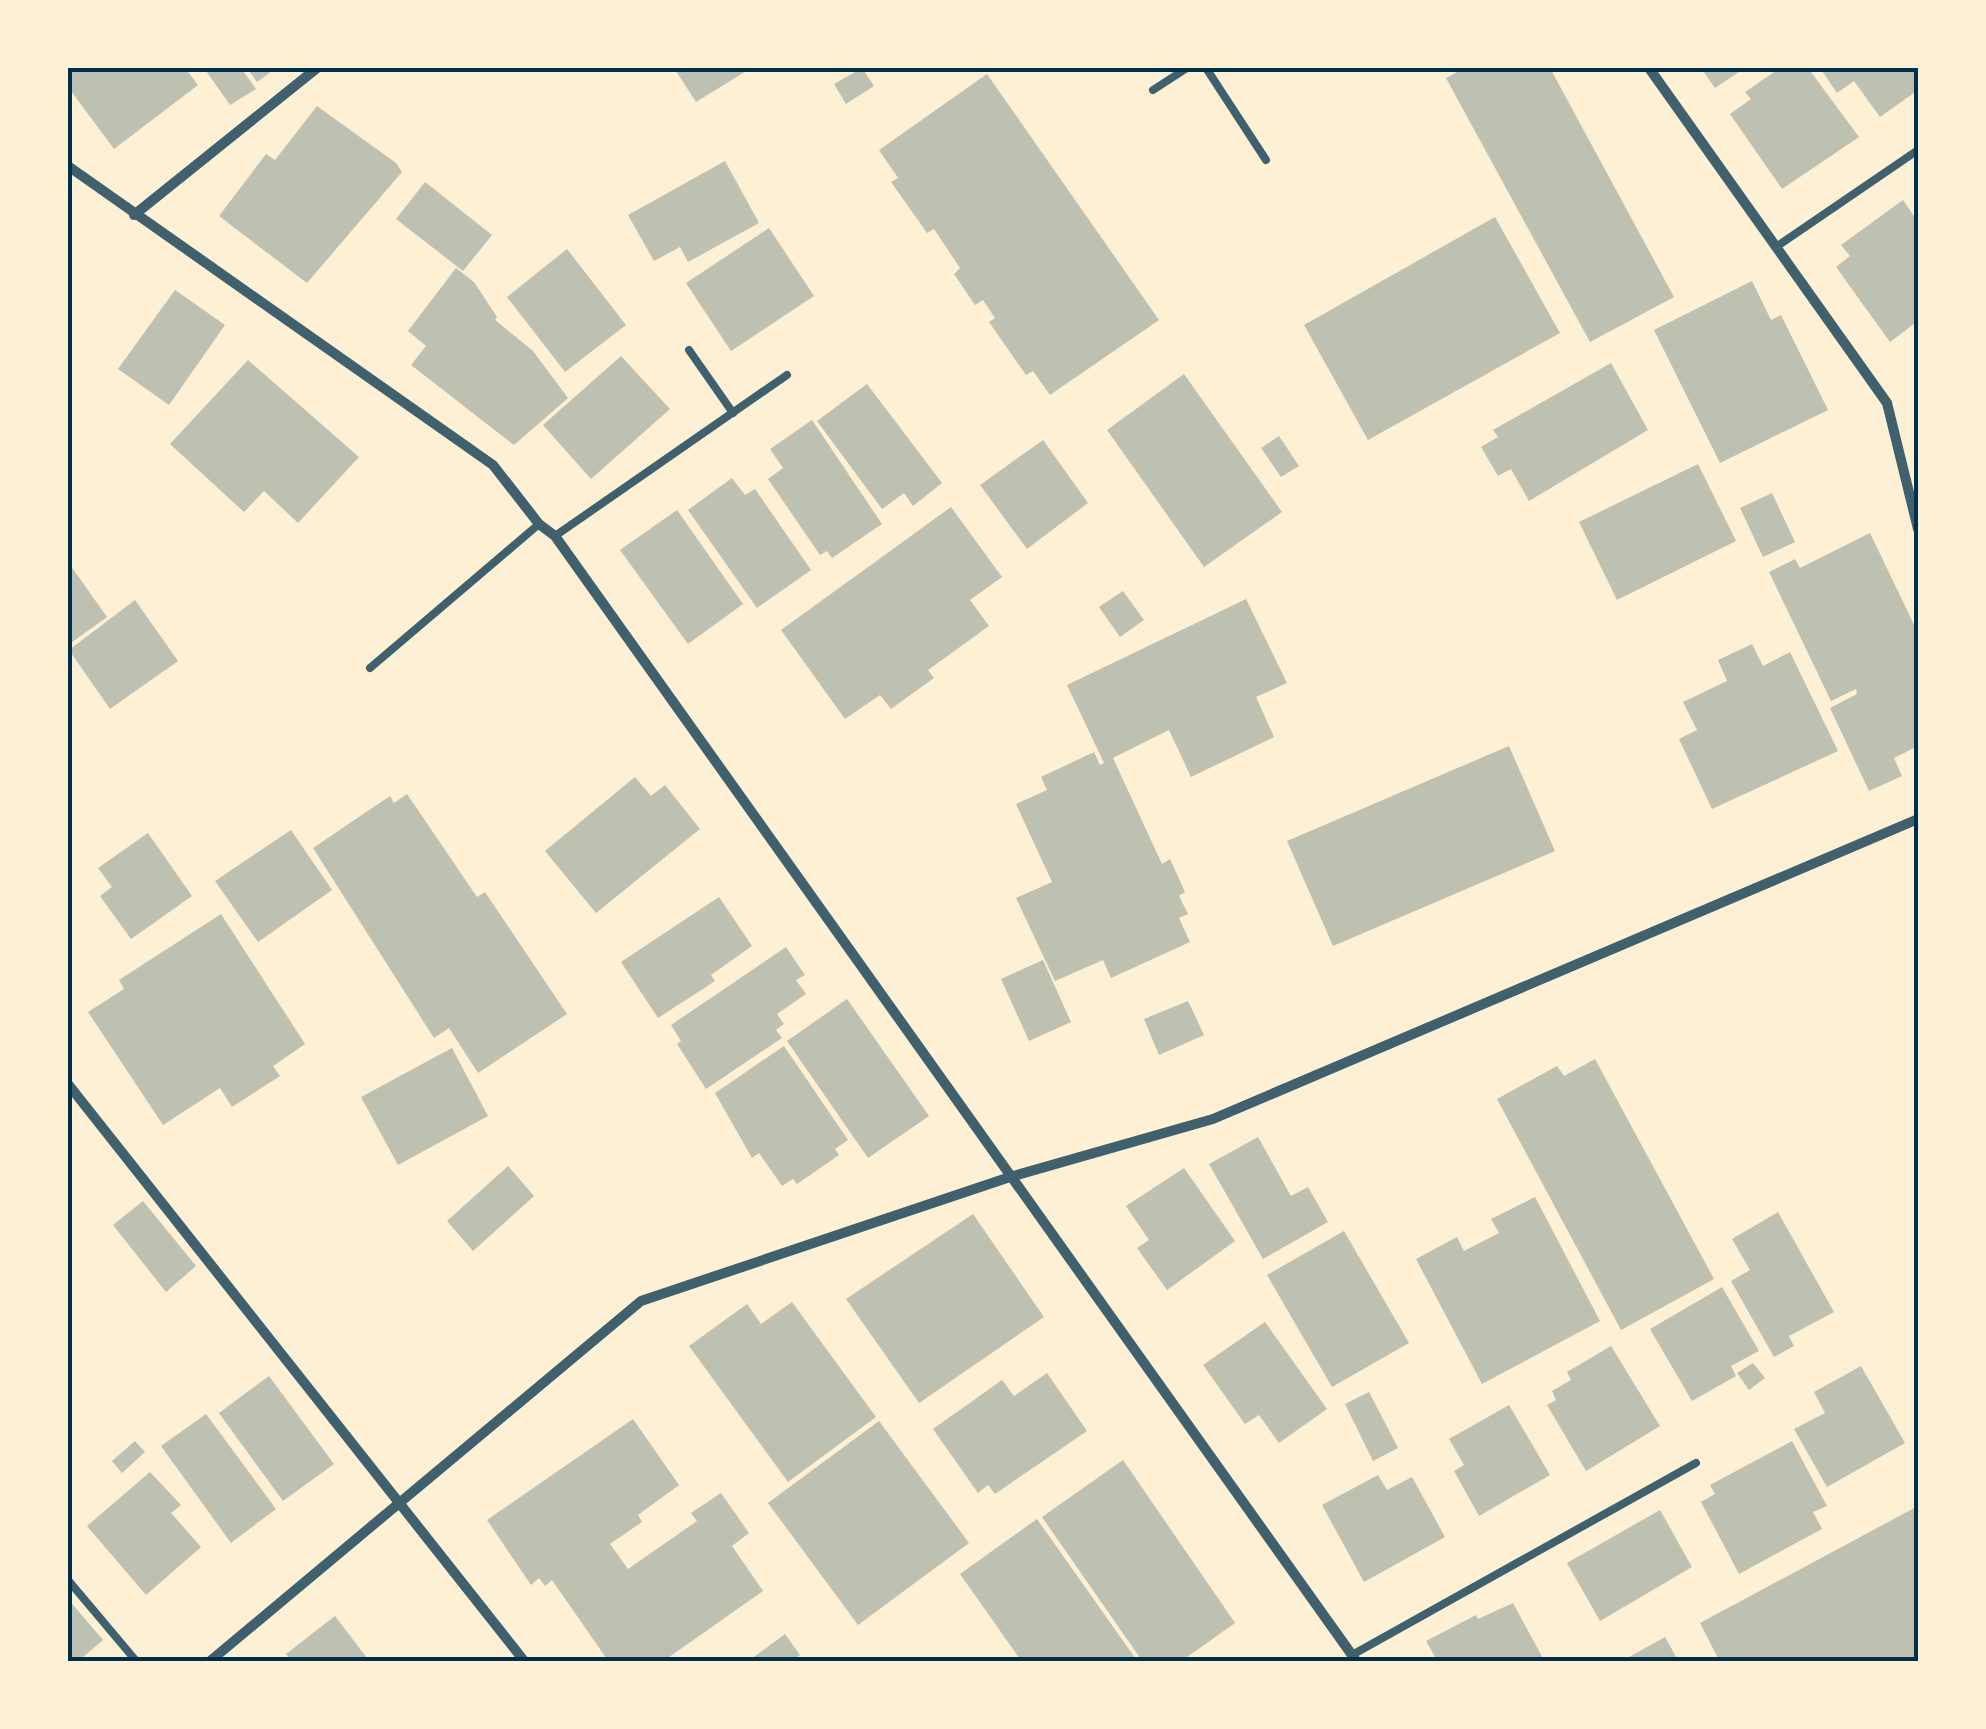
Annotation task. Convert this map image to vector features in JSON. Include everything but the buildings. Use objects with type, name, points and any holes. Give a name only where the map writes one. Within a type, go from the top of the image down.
[{"type":"street","points":[[134,215],[316,68]]},
{"type":"street","points":[[1649,68],[1887,403],[1918,529]]},
{"type":"street","points":[[68,166],[494,465],[539,524],[555,536],[1354,1659]]},
{"type":"street","points":[[209,1662],[641,1301],[1010,1178],[1214,1119],[1918,819]]},
{"type":"street","points":[[68,1084],[400,1499],[525,1662]]},
{"type":"lane","points":[[1153,90],[1187,68]]},
{"type":"lane","points":[[1206,68],[1266,160]]},
{"type":"lane","points":[[1776,248],[1918,150]]},
{"type":"lane","points":[[689,350],[733,413]]},
{"type":"lane","points":[[555,536],[787,375]]},
{"type":"lane","points":[[370,668],[539,524]]},
{"type":"lane","points":[[1354,1659],[1696,1462]]},
{"type":"lane","points":[[68,1580],[137,1662]]}]
